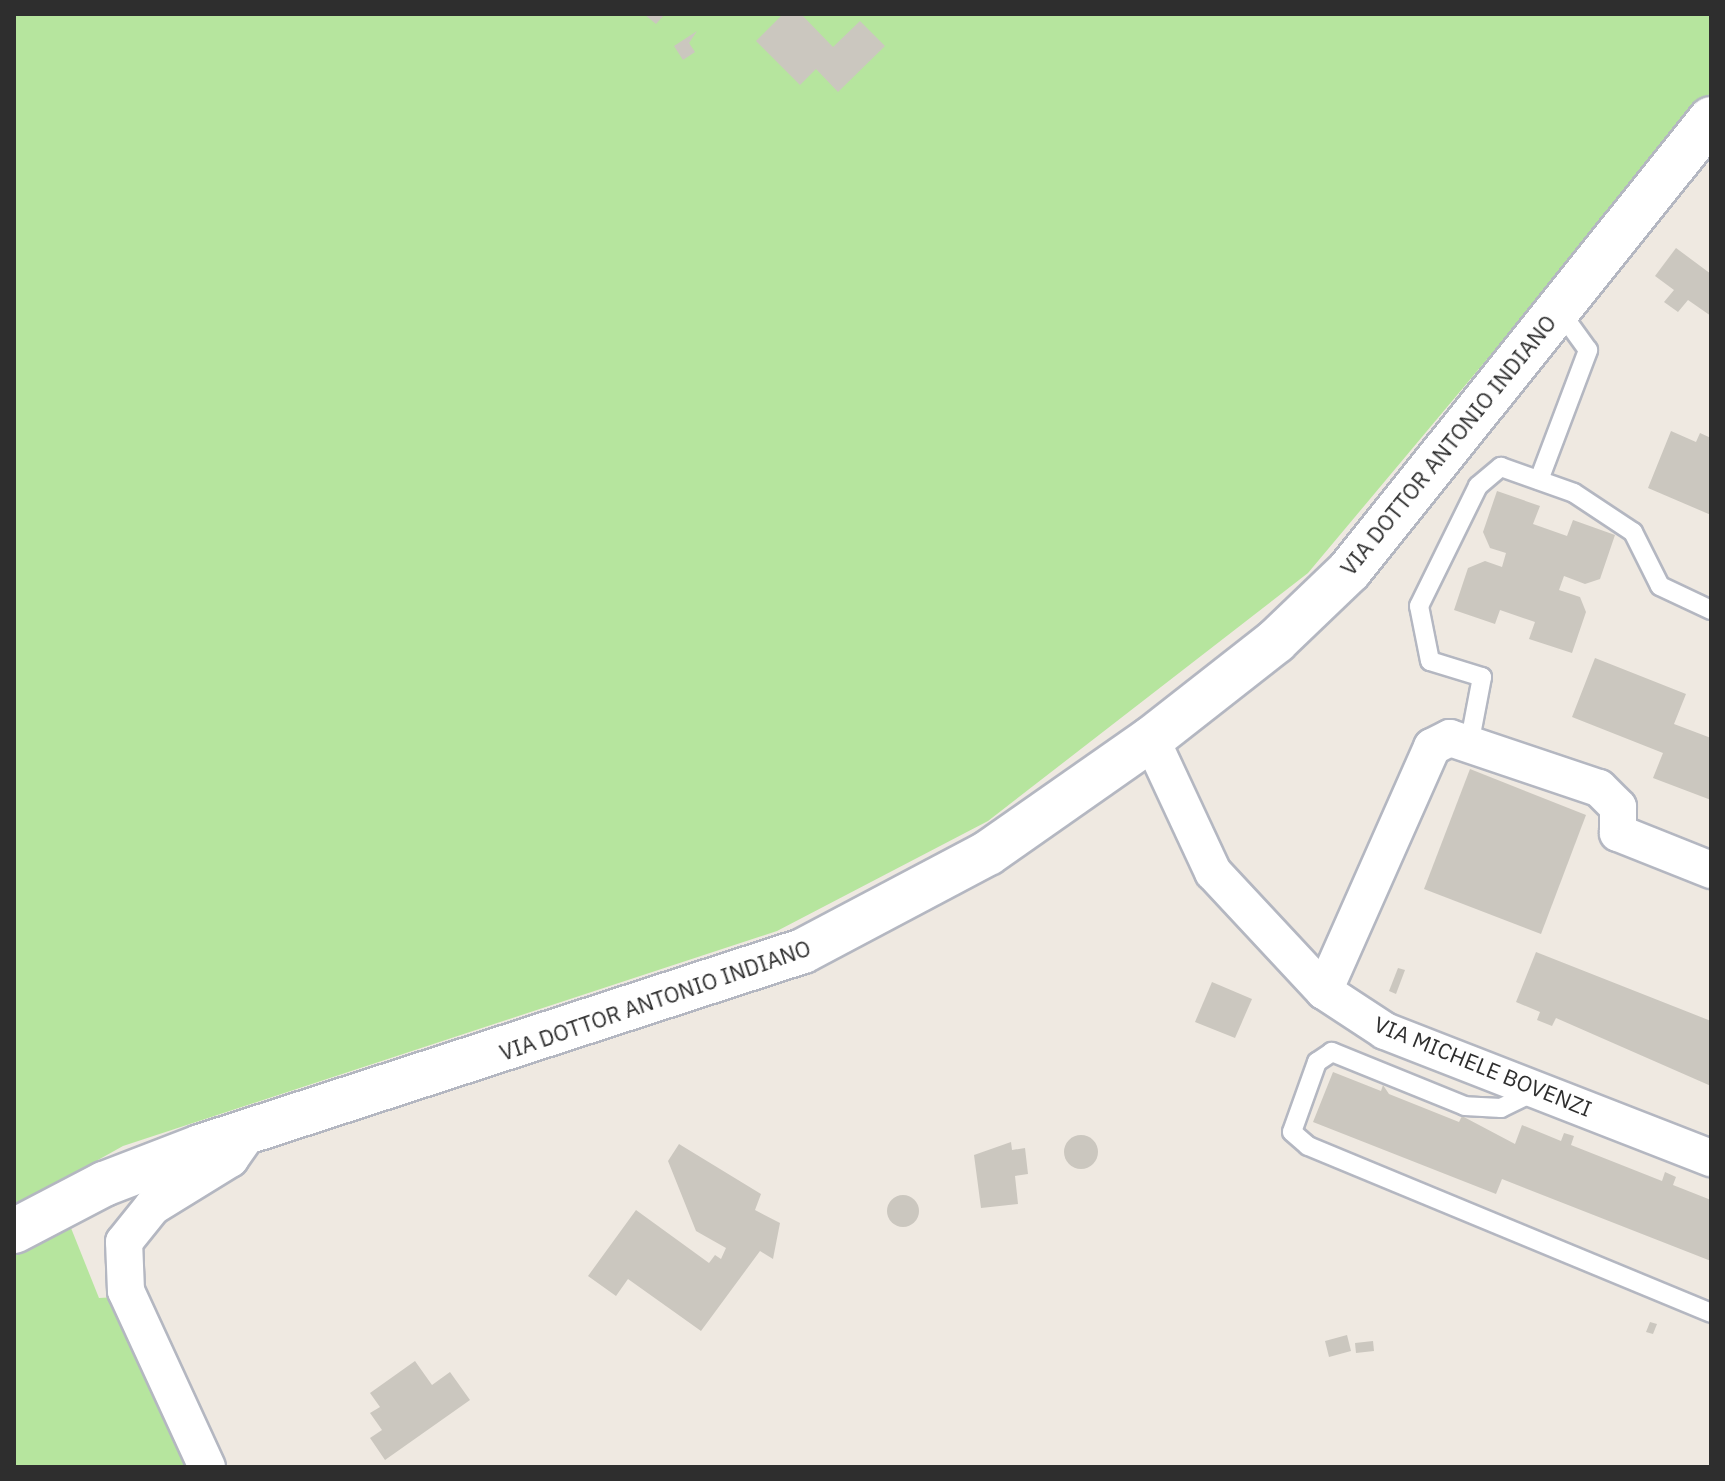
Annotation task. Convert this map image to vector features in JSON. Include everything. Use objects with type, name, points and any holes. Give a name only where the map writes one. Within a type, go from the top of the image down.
[{"type":"main road","name":"VIA DOTTOR ANTONIO INDIANO","points":[[14,1231],[104,1184],[249,1132],[803,951],[988,853],[1151,739],[1349,571],[1711,119]]},
{"type":"street","points":[[1324,991],[1432,747],[1450,738],[1470,740],[1599,788],[1618,807],[1618,833],[1711,870]]},
{"type":"street","name":"VIA MICHELE BOVENZI","points":[[1151,739],[1213,872],[1324,991],[1385,1031],[1711,1158]]},
{"type":"street","points":[[207,1467],[126,1291],[124,1242],[152,1207],[230,1159],[249,1132]]},
{"type":"lane","points":[[1539,480],[1588,350],[1558,308]]},
{"type":"lane","points":[[1470,740],[1482,677],[1430,661],[1419,606],[1478,486],[1501,467],[1574,493],[1633,532],[1660,586],[1711,610]]},
{"type":"lane","points":[[1540,1089],[1501,1108],[1465,1106],[1332,1052],[1317,1062],[1292,1132],[1308,1146],[1711,1313]]},
{"type":"green space","points":[[14,14],[1711,14],[1711,92],[1308,573],[988,821],[777,931],[123,1146],[14,1207]]},
{"type":"green space","points":[[69,1223],[99,1298],[117,1297],[196,1467],[14,1467],[14,1254]]},
{"type":"building","points":[[644,14],[665,14],[656,24]]},
{"type":"building","points":[[783,14],[801,14],[833,47],[860,21],[885,46],[838,92],[816,69],[800,85],[756,41]]},
{"type":"building","points":[[697,31],[689,43],[695,52],[683,60],[674,46]]},
{"type":"building","points":[[1676,248],[1711,274],[1711,316],[1688,300],[1678,312],[1664,302],[1674,290],[1655,276]]},
{"type":"building","points":[[1671,431],[1696,442],[1700,433],[1711,438],[1711,515],[1648,488]]},
{"type":"building","points":[[1497,491],[1540,506],[1533,524],[1567,536],[1573,520],[1615,535],[1600,579],[1585,584],[1564,576],[1559,590],[1580,597],[1586,612],[1572,653],[1529,639],[1535,622],[1500,610],[1495,624],[1454,610],[1468,568],[1485,561],[1502,567],[1506,553],[1490,548],[1483,532]]},
{"type":"building","points":[[1595,658],[1686,694],[1674,724],[1711,738],[1711,800],[1653,778],[1663,753],[1572,717]]},
{"type":"building","points":[[1470,769],[1586,815],[1541,934],[1424,889]]},
{"type":"building","points":[[1536,952],[1711,1021],[1711,1086],[1556,1018],[1552,1026],[1537,1020],[1540,1012],[1516,1002]]},
{"type":"building","points":[[1398,968],[1405,970],[1396,994],[1389,991]]},
{"type":"building","points":[[1212,982],[1252,999],[1235,1038],[1195,1022]]},
{"type":"building","points":[[1333,1072],[1381,1091],[1383,1085],[1389,1094],[1459,1122],[1462,1116],[1515,1144],[1522,1125],[1561,1141],[1564,1133],[1574,1136],[1571,1145],[1662,1181],[1665,1172],[1676,1177],[1673,1185],[1711,1200],[1711,1261],[1502,1179],[1496,1194],[1313,1122]]},
{"type":"building","points":[[1081,1135],[1093,1140],[1098,1152],[1093,1164],[1081,1169],[1069,1164],[1064,1152],[1069,1140]]},
{"type":"building","points":[[1011,1142],[1012,1150],[1025,1148],[1028,1174],[1015,1176],[1018,1204],[981,1208],[974,1155]]},
{"type":"building","points":[[679,1144],[761,1194],[755,1210],[780,1223],[773,1259],[760,1251],[701,1331],[628,1279],[616,1296],[588,1276],[636,1210],[709,1263],[715,1255],[721,1259],[726,1248],[696,1231],[668,1161]]},
{"type":"building","points":[[903,1195],[914,1200],[919,1211],[914,1222],[903,1227],[892,1222],[887,1211],[892,1200]]},
{"type":"building","points":[[1650,1322],[1657,1324],[1653,1334],[1646,1332]]},
{"type":"building","points":[[1347,1335],[1351,1351],[1329,1357],[1325,1341]]},
{"type":"building","points":[[1373,1341],[1374,1351],[1356,1353],[1355,1343]]},
{"type":"building","points":[[415,1361],[432,1385],[450,1372],[470,1400],[385,1460],[370,1438],[382,1430],[370,1413],[380,1407],[370,1393]]}]
